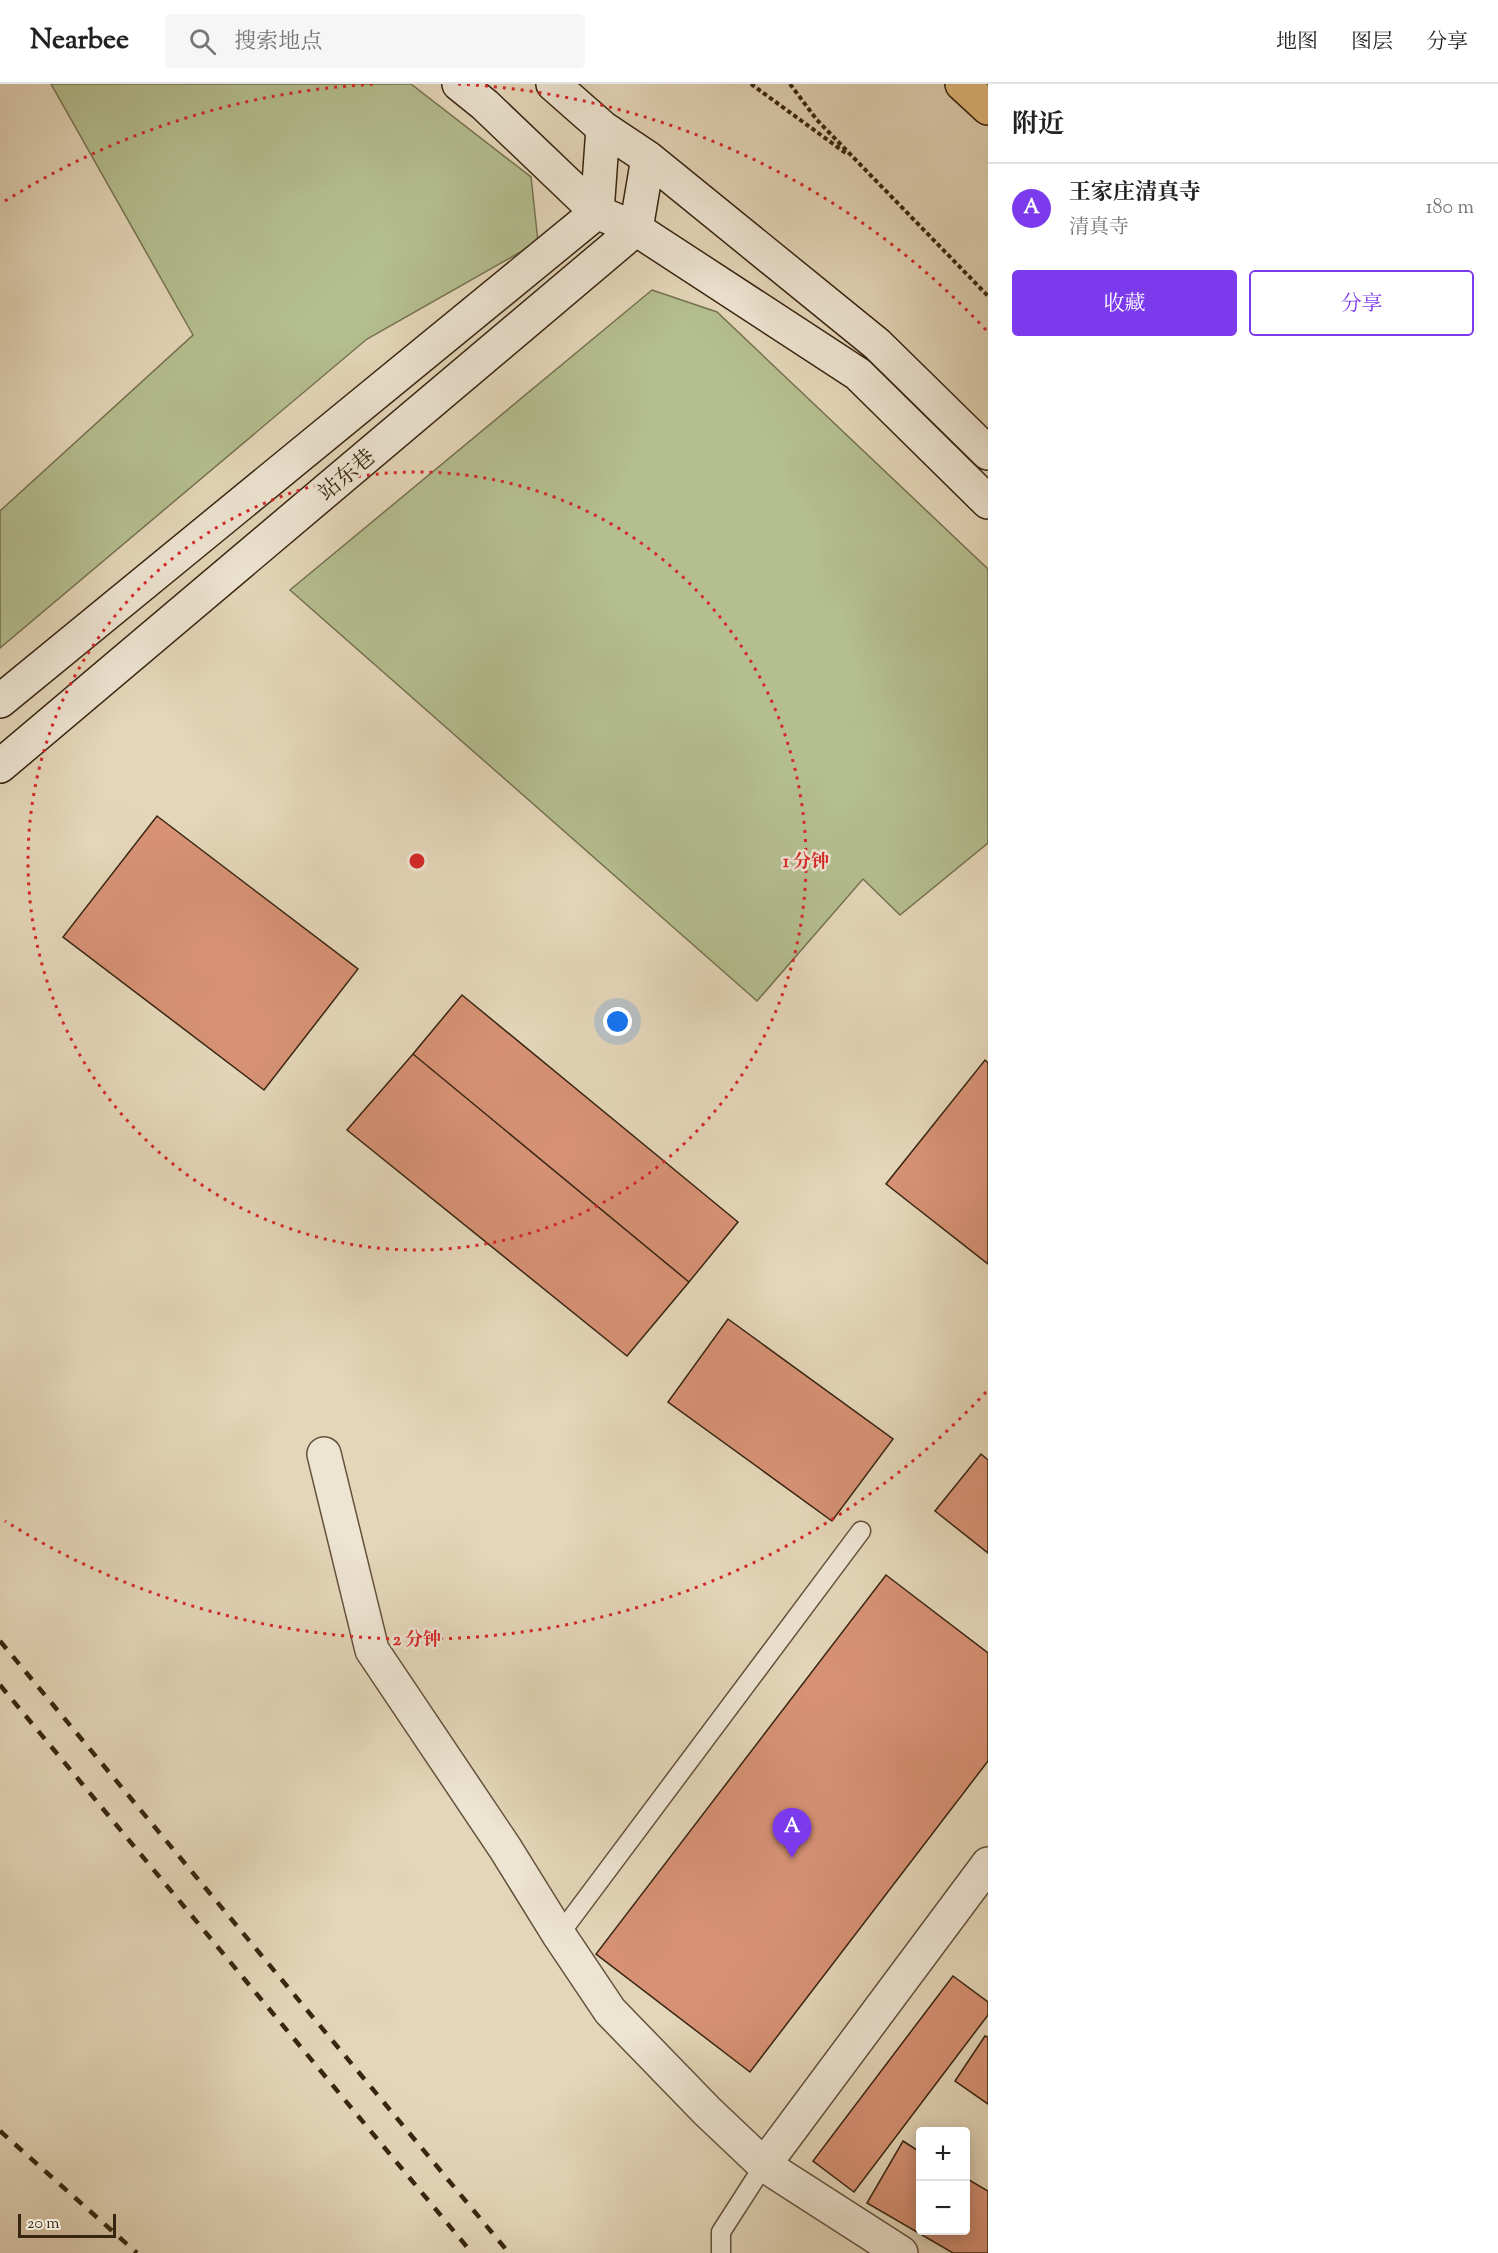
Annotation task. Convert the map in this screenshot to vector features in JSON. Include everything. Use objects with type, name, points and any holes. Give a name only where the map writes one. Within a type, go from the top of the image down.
[{"type":"highway","points":[[962,84],[988,108]]},
{"type":"main road","points":[[459,84],[485,105],[597,212],[636,230],[858,374],[988,502]]},
{"type":"main road","points":[[553,84],[603,128],[648,158],[877,344],[988,453]]},
{"type":"main road","points":[[597,212],[603,128]]},
{"type":"main road","points":[[636,230],[648,158]]},
{"type":"main road","name":"站东巷","points":[[0,701],[597,212]]},
{"type":"main road","name":"站东巷","points":[[0,766],[636,230]]},
{"type":"main road","points":[[324,1454],[372,1650],[505,1848],[610,2011],[706,2111],[764,2165],[901,2253]]},
{"type":"main road","points":[[764,2165],[988,1864]]},
{"type":"lane","points":[[559,1935],[861,1531]]},
{"type":"lane","points":[[721,2253],[721,2232],[764,2165]]},
{"type":"path","points":[[751,84],[857,161]]},
{"type":"path","points":[[790,84],[817,120],[988,296]]},
{"type":"green space","points":[[51,84],[411,84],[531,177],[538,242],[367,339],[0,648],[0,511],[193,335]]},
{"type":"green space","points":[[652,290],[717,312],[988,569],[988,843],[900,915],[863,879],[757,1001],[290,590]]},
{"type":"building","points":[[157,816],[358,969],[264,1090],[63,937]]},
{"type":"building","points":[[462,995],[738,1222],[689,1282],[413,1054]]},
{"type":"building","points":[[413,1054],[689,1282],[627,1356],[347,1130]]},
{"type":"building","points":[[985,1060],[988,1063],[988,1264],[886,1184]]},
{"type":"building","points":[[728,1319],[893,1439],[832,1521],[668,1402]]},
{"type":"building","points":[[981,1454],[988,1460],[988,1553],[935,1511]]},
{"type":"building","points":[[886,1575],[988,1653],[988,1761],[750,2072],[596,1954]]},
{"type":"building","points":[[953,1976],[988,2002],[988,2015],[854,2192],[813,2161]]},
{"type":"building","points":[[985,2036],[988,2037],[988,2104],[955,2081]]},
{"type":"building","points":[[903,2141],[916,2149],[916,2231],[867,2203]]},
{"type":"building","points":[[970,2180],[988,2191],[988,2253],[953,2253],[922,2235],[970,2235]]},
{"type":"railway","points":[[0,1641],[509,2253]]},
{"type":"railway","points":[[0,1685],[472,2253]]},
{"type":"railway","points":[[0,2131],[137,2253]]},
{"type":"place","name":"王家庄清真寺","points":[[792,1858]]}]
